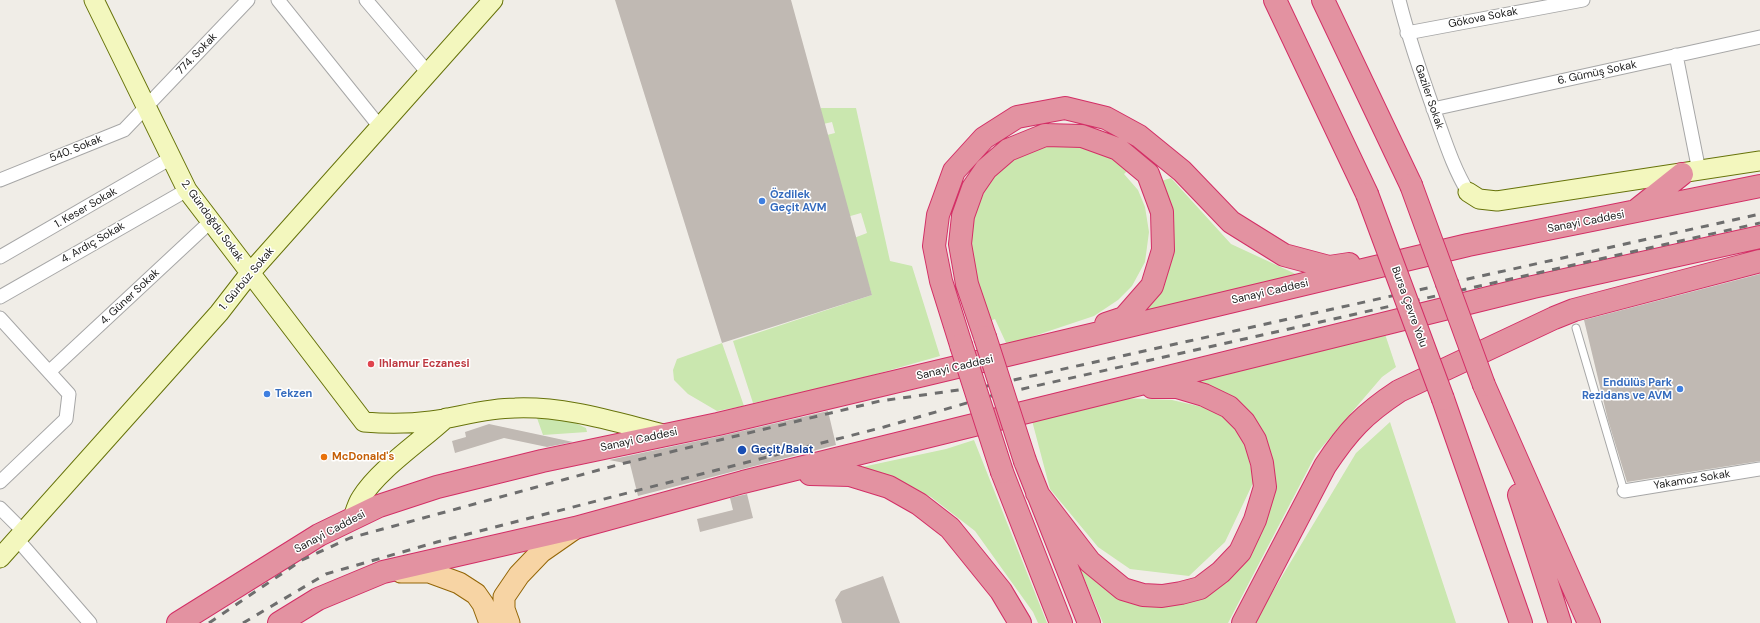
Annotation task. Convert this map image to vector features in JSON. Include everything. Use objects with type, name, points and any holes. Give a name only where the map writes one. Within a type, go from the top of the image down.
[{"type":"highway","name":"Bursa Çevre Yolu","points":[[1275,0],[1367,194],[1443,399],[1521,623]]},
{"type":"highway","points":[[1323,0],[1411,185],[1484,385],[1560,623]]},
{"type":"highway","points":[[1061,623],[1002,472],[941,281],[934,246],[938,215],[954,171],[984,138],[1017,117],[1065,108],[1106,118],[1139,136],[1182,171],[1231,222],[1284,255],[1329,268],[1468,244]]},
{"type":"highway","points":[[1057,343],[1124,318],[1152,286],[1163,250],[1162,212],[1148,174],[1118,148],[1082,136],[1045,135],[1008,150],[986,169],[973,188],[963,216],[960,244],[968,284],[1025,461],[1089,623]]},
{"type":"highway","points":[[1635,212],[1691,172]]},
{"type":"highway","name":"Sanayi Caddesi","points":[[178,623],[319,535],[353,518],[407,496],[470,478],[664,434],[718,424],[1468,244],[1760,186]]},
{"type":"highway","points":[[279,623],[318,599],[383,572],[575,528],[743,482],[1533,287],[1760,237]]},
{"type":"highway","points":[[1243,623],[1325,466],[1340,442],[1359,421],[1378,405],[1400,391],[1561,315],[1595,304],[1760,261]]},
{"type":"highway","points":[[1484,385],[1589,623]]},
{"type":"highway","points":[[1037,493],[1090,562],[1123,589],[1142,595],[1162,596],[1200,588],[1222,572],[1240,552],[1255,520],[1264,487],[1262,463],[1255,440],[1244,422],[1229,407],[1204,395],[1177,387],[1125,387]]},
{"type":"highway","points":[[1443,399],[1506,623]]},
{"type":"highway","points":[[743,482],[809,474],[850,475],[889,487],[919,504],[950,528],[1001,591],[1020,623]]},
{"type":"main road","points":[[509,623],[504,609],[504,597],[520,575],[541,552],[575,528]]},
{"type":"main road","points":[[383,572],[429,572],[459,583],[476,594],[483,604],[490,623]]},
{"type":"street","name":"2. Gündoğdu Sokak","points":[[94,0],[187,190],[364,422],[390,424],[412,423],[446,418]]},
{"type":"street","name":"774. Sokak","points":[[146,107],[248,0]]},
{"type":"street","points":[[278,0],[380,127]]},
{"type":"street","points":[[366,0],[429,74]]},
{"type":"street","name":"1. Gürbüz Sokak","points":[[0,558],[219,313],[250,273],[429,74],[493,0]]},
{"type":"street","name":"Gaziler Sokak","points":[[1398,0],[1407,33],[1433,109],[1457,174],[1468,192]]},
{"type":"street","name":"Gökova Sokak","points":[[1407,33],[1583,0]]},
{"type":"street","name":"6. Gümüş Sokak","points":[[1433,109],[1760,37]]},
{"type":"street","points":[[1676,56],[1691,172]]},
{"type":"street","name":"540. Sokak","points":[[0,180],[124,130],[146,107]]},
{"type":"street","name":"1. Keser Sokak","points":[[0,257],[171,158]]},
{"type":"street","points":[[1468,192],[1479,199],[1497,201],[1760,161]]},
{"type":"street","name":"4. Ardıç Sokak","points":[[0,297],[187,190]]},
{"type":"street","name":"4. Güner Sokak","points":[[49,372],[210,222]]},
{"type":"street","points":[[0,318],[69,394],[66,419],[0,482]]},
{"type":"street","points":[[353,518],[360,498],[372,485],[397,459],[446,418],[489,409],[540,408],[573,412],[664,434]]},
{"type":"street","name":"Yakamoz Sokak","points":[[1624,491],[1760,469]]},
{"type":"street","points":[[0,508],[90,623]]},
{"type":"lane","points":[[1576,328],[1624,491]]},
{"type":"green space","points":[[821,108],[856,108],[890,261],[912,266],[940,356],[841,384],[753,403],[733,341],[872,295],[854,238],[867,233],[861,213],[847,217],[823,136],[835,133],[832,122],[819,125]]},
{"type":"green space","points":[[1054,144],[1086,147],[1111,156],[1127,171],[1124,174],[1138,190],[1145,207],[1149,232],[1145,262],[1132,286],[1118,300],[1094,316],[1007,345],[995,319],[990,321],[968,257],[967,230],[978,196],[1000,166],[1028,151]]},
{"type":"green space","points":[[1171,178],[1231,244],[1300,276],[1136,314],[1156,292],[1158,182]]},
{"type":"green space","points":[[1382,325],[1396,367],[1382,377],[1316,454],[1228,623],[1103,623],[1079,566],[1107,589],[1167,605],[1245,556],[1277,487],[1266,445],[1192,382]]},
{"type":"green space","points":[[722,343],[744,406],[717,411],[688,394],[674,380],[673,370],[677,359]]},
{"type":"green space","points":[[1121,398],[1172,400],[1233,414],[1246,448],[1254,481],[1225,542],[1189,576],[1130,569],[1098,547],[1050,489],[1030,413]]},
{"type":"green space","points":[[537,418],[571,421],[586,428],[587,432],[543,435]]},
{"type":"green space","points":[[1390,422],[1456,623],[1254,623],[1356,453]]},
{"type":"green space","points":[[974,440],[1047,623],[1038,623],[1033,612],[975,531],[931,497],[862,467],[946,449]]},
{"type":"building","name":"Özdilek Geçit AVM","points":[[615,0],[791,0],[872,295],[722,343]]},
{"type":"building","name":"Endülüs Park Rezidans ve AVM","points":[[1760,274],[1760,461],[1627,482],[1608,420],[1584,320]]},
{"type":"building","points":[[828,411],[836,445],[638,496],[630,464],[609,460],[721,436]]},
{"type":"building","points":[[489,424],[573,442],[547,447],[504,438],[455,453],[452,441],[466,437],[465,432]]},
{"type":"building","points":[[747,494],[753,518],[700,532],[697,519],[733,510],[730,498]]},
{"type":"building","points":[[883,576],[900,623],[842,623],[835,600],[841,591]]},
{"type":"railway","points":[[209,623],[302,560],[350,538],[621,464],[880,401],[987,386],[1760,214]]},
{"type":"railway","points":[[243,623],[326,574],[437,542],[884,427],[991,396],[1760,223]]},
{"type":"place","name":"Özdilek Geçit AVM","points":[[762,201]]},
{"type":"place","name":"Ihlamur Eczanesi","points":[[371,364]]},
{"type":"place","name":"Endülüs Park Rezidans ve AVM","points":[[1680,389]]},
{"type":"place","name":"Tekzen","points":[[267,394]]},
{"type":"place","name":"Geçit/Balat","points":[[742,450]]},
{"type":"place","name":"McDonald's","points":[[324,457]]}]
